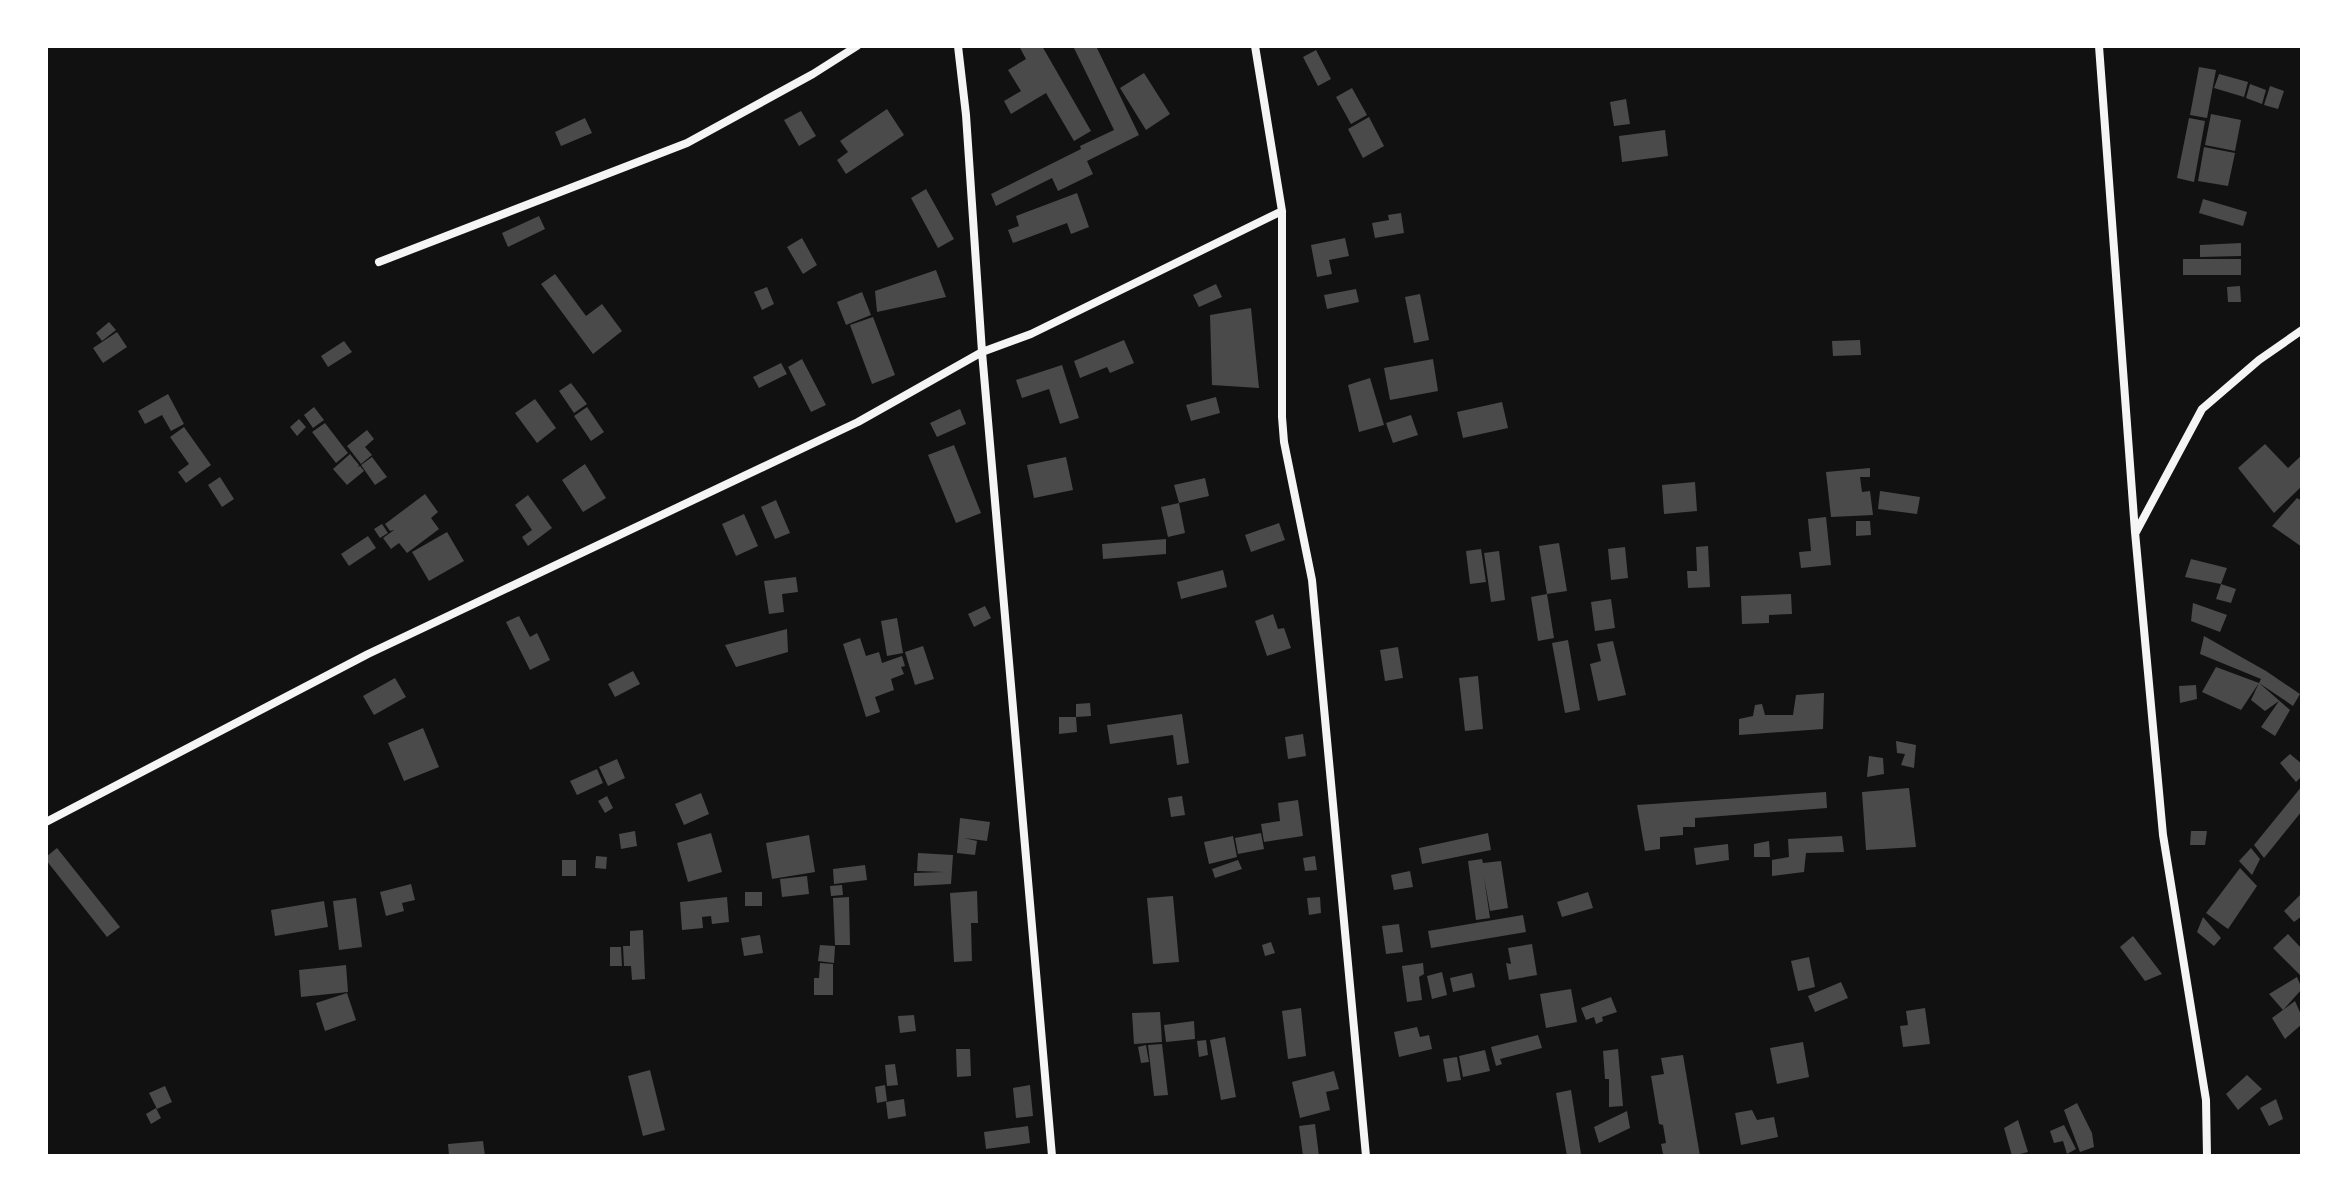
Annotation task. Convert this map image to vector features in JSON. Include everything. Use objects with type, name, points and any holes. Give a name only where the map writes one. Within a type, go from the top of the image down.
[{"type":"street","points":[[379,262],[687,143],[813,74],[857,46]]},
{"type":"street","points":[[958,46],[1052,1156]]},
{"type":"street","points":[[1255,46],[1282,211],[1284,442],[1312,580],[1366,1156]]},
{"type":"street","points":[[2099,46],[2135,532],[2163,835],[2206,1100],[2207,1156]]},
{"type":"street","points":[[46,822],[368,654],[858,422],[982,352],[1031,334],[1282,211]]},
{"type":"street","points":[[2135,532],[2202,409],[2259,360],[2302,330]]},
{"type":"building","points":[[1019,46],[1042,46],[1091,131],[1074,141],[1046,93],[1011,114],[1004,101],[1021,91],[1008,70],[1026,59]]},
{"type":"building","points":[[1073,46],[1096,46],[1139,135],[1087,161],[1093,174],[1058,191],[1052,178],[996,206],[991,194],[1114,130]]},
{"type":"building","points":[[1316,50],[1331,79],[1318,86],[1303,57]]},
{"type":"building","points":[[2199,67],[2216,70],[2207,118],[2190,115]]},
{"type":"building","points":[[1144,73],[1170,114],[1146,130],[1120,88]]},
{"type":"building","points":[[2219,74],[2248,82],[2244,97],[2214,88]]},
{"type":"building","points":[[2250,84],[2266,90],[2262,104],[2246,98]]},
{"type":"building","points":[[2270,86],[2284,91],[2278,109],[2264,105]]},
{"type":"building","points":[[1352,88],[1367,115],[1351,124],[1336,97]]},
{"type":"building","points":[[1626,99],[1630,124],[1614,126],[1610,102]]},
{"type":"building","points":[[887,109],[904,135],[846,174],[837,160],[848,152],[840,141]]},
{"type":"building","points":[[801,111],[816,136],[799,146],[784,120]]},
{"type":"building","points":[[2211,114],[2241,120],[2235,151],[2205,145]]},
{"type":"building","points":[[1369,117],[1384,146],[1363,158],[1348,129]]},
{"type":"building","points":[[585,118],[592,133],[561,146],[555,132]]},
{"type":"building","points":[[2189,118],[2205,121],[2194,182],[2177,178]]},
{"type":"building","points":[[1665,130],[1668,156],[1622,162],[1619,136]]},
{"type":"building","points":[[2204,147],[2235,153],[2228,186],[2198,181]]},
{"type":"building","points":[[926,189],[954,239],[938,248],[911,198]]},
{"type":"building","points":[[1077,193],[1089,227],[1071,234],[1067,223],[1013,243],[1008,230],[1019,226],[1016,216]]},
{"type":"building","points":[[2203,199],[2247,212],[2243,226],[2199,213]]},
{"type":"building","points":[[1401,213],[1404,233],[1375,238],[1372,223],[1389,220],[1388,215]]},
{"type":"building","points":[[539,216],[545,229],[508,247],[502,233]]},
{"type":"building","points":[[802,238],[817,265],[803,274],[787,247]]},
{"type":"building","points":[[1345,238],[1349,256],[1329,260],[1332,274],[1317,277],[1311,245]]},
{"type":"building","points":[[2241,243],[2241,256],[2200,257],[2200,245]]},
{"type":"building","points":[[2183,259],[2241,259],[2241,275],[2183,275]]},
{"type":"building","points":[[936,270],[946,297],[877,312],[875,291]]},
{"type":"building","points":[[555,274],[586,316],[602,304],[622,331],[593,354],[541,284]]},
{"type":"building","points":[[1216,284],[1222,297],[1199,307],[1193,295]]},
{"type":"building","points":[[2240,286],[2241,302],[2228,302],[2227,287]]},
{"type":"building","points":[[767,287],[774,304],[762,310],[754,292]]},
{"type":"building","points":[[1356,289],[1359,302],[1327,309],[1324,295]]},
{"type":"building","points":[[862,292],[871,315],[846,325],[837,302]]},
{"type":"building","points":[[1420,294],[1429,340],[1414,343],[1405,297]]},
{"type":"building","points":[[1251,308],[1259,388],[1212,385],[1210,315]]},
{"type":"building","points":[[873,317],[895,375],[872,384],[850,325]]},
{"type":"building","points":[[109,322],[116,330],[102,341],[96,333]]},
{"type":"building","points":[[117,332],[127,347],[103,363],[93,348]]},
{"type":"building","points":[[1124,340],[1134,363],[1110,373],[1107,367],[1080,378],[1074,361]]},
{"type":"building","points":[[1860,340],[1861,355],[1833,356],[1832,341]]},
{"type":"building","points":[[344,341],[352,352],[328,367],[321,356]]},
{"type":"building","points":[[802,359],[826,405],[811,412],[788,367]]},
{"type":"building","points":[[1433,359],[1438,391],[1390,400],[1384,368]]},
{"type":"building","points":[[781,363],[787,374],[759,388],[753,377]]},
{"type":"building","points":[[1062,365],[1079,418],[1060,424],[1049,389],[1022,398],[1016,380]]},
{"type":"building","points":[[1370,378],[1384,425],[1359,432],[1348,385]]},
{"type":"building","points":[[571,383],[587,404],[574,413],[559,391]]},
{"type":"building","points":[[168,394],[184,424],[171,431],[162,415],[145,424],[138,411]]},
{"type":"building","points":[[1216,397],[1220,413],[1191,421],[1186,405]]},
{"type":"building","points":[[535,399],[556,428],[537,443],[515,413]]},
{"type":"building","points":[[1502,402],[1508,428],[1463,438],[1457,412]]},
{"type":"building","points":[[314,407],[324,420],[313,428],[304,415]]},
{"type":"building","points":[[587,407],[604,432],[591,441],[574,416]]},
{"type":"building","points":[[960,409],[966,424],[937,437],[930,423]]},
{"type":"building","points":[[1411,415],[1418,435],[1393,443],[1386,423]]},
{"type":"building","points":[[299,419],[306,427],[297,436],[290,427]]},
{"type":"building","points":[[325,423],[348,453],[336,463],[312,432]]},
{"type":"building","points":[[184,427],[211,465],[186,483],[178,472],[189,464],[170,437]]},
{"type":"building","points":[[367,430],[374,439],[365,447],[372,455],[361,464],[347,446]]},
{"type":"building","points":[[2265,444],[2288,468],[2302,455],[2302,486],[2274,513],[2238,468]]},
{"type":"building","points":[[954,445],[981,513],[956,523],[928,455]]},
{"type":"building","points":[[350,454],[364,471],[347,485],[333,469]]},
{"type":"building","points":[[372,457],[387,477],[375,485],[361,465]]},
{"type":"building","points":[[1066,457],[1073,490],[1034,498],[1027,465]]},
{"type":"building","points":[[585,464],[606,498],[583,512],[562,480]]},
{"type":"building","points":[[1870,468],[1870,477],[1860,477],[1862,492],[1870,491],[1873,515],[1831,517],[1826,472]]},
{"type":"building","points":[[220,477],[234,499],[222,507],[208,485]]},
{"type":"building","points":[[1205,478],[1209,496],[1179,503],[1174,485]]},
{"type":"building","points":[[1695,482],[1697,511],[1664,514],[1662,485]]},
{"type":"building","points":[[1880,491],[1920,497],[1917,514],[1878,509]]},
{"type":"building","points":[[425,494],[438,512],[431,518],[439,529],[407,553],[399,543],[391,549],[383,538],[394,530],[390,531],[385,524]]},
{"type":"building","points":[[528,495],[552,528],[528,546],[522,537],[532,530],[515,505]]},
{"type":"building","points":[[2297,498],[2302,501],[2302,547],[2272,526]]},
{"type":"building","points":[[776,500],[790,533],[775,539],[761,507]]},
{"type":"building","points":[[1179,503],[1185,533],[1168,537],[1161,507]]},
{"type":"building","points":[[744,514],[758,546],[736,556],[722,524]]},
{"type":"building","points":[[1826,517],[1831,565],[1801,568],[1799,552],[1811,551],[1808,519]]},
{"type":"building","points":[[1856,521],[1870,521],[1871,535],[1856,536]]},
{"type":"building","points":[[1279,523],[1285,540],[1251,552],[1245,535]]},
{"type":"building","points":[[382,524],[388,533],[380,538],[374,529]]},
{"type":"building","points":[[447,532],[464,561],[429,581],[412,552]]},
{"type":"building","points":[[368,536],[376,548],[349,566],[341,554]]},
{"type":"building","points":[[1166,539],[1166,554],[1103,559],[1102,544]]},
{"type":"building","points":[[1559,543],[1567,591],[1547,594],[1539,546]]},
{"type":"building","points":[[1708,546],[1710,587],[1688,588],[1687,571],[1697,571],[1696,547]]},
{"type":"building","points":[[1625,547],[1628,578],[1611,580],[1608,549]]},
{"type":"building","points":[[1481,549],[1486,582],[1470,584],[1466,551]]},
{"type":"building","points":[[1499,551],[1505,600],[1491,602],[1484,553]]},
{"type":"building","points":[[2191,559],[2227,568],[2221,584],[2185,577]]},
{"type":"building","points":[[1223,570],[1227,587],[1181,599],[1177,582]]},
{"type":"building","points":[[796,577],[798,592],[782,594],[784,612],[769,614],[764,581]]},
{"type":"building","points":[[2221,584],[2236,589],[2231,603],[2216,599]]},
{"type":"building","points":[[1547,594],[1554,638],[1538,641],[1531,597]]},
{"type":"building","points":[[1791,594],[1792,614],[1769,615],[1769,623],[1742,624],[1741,596]]},
{"type":"building","points":[[1611,599],[1615,628],[1595,631],[1591,602]]},
{"type":"building","points":[[2193,603],[2227,615],[2220,632],[2191,621]]},
{"type":"building","points":[[985,606],[991,618],[974,627],[968,614]]},
{"type":"building","points":[[1273,614],[1278,629],[1284,628],[1291,648],[1267,656],[1255,621]]},
{"type":"building","points":[[519,616],[530,637],[537,633],[550,660],[530,670],[506,622]]},
{"type":"building","points":[[897,618],[903,653],[887,656],[881,621]]},
{"type":"building","points":[[787,629],[788,652],[736,667],[725,645]]},
{"type":"building","points":[[2204,636],[2300,694],[2293,706],[2259,683],[2261,679],[2200,654]]},
{"type":"building","points":[[860,638],[866,656],[879,652],[882,663],[902,656],[905,666],[901,667],[904,674],[891,679],[894,690],[875,697],[880,712],[866,717],[843,644]]},
{"type":"building","points":[[1568,640],[1580,710],[1565,713],[1552,643]]},
{"type":"building","points":[[1613,641],[1626,695],[1598,701],[1590,664],[1601,661],[1597,644]]},
{"type":"building","points":[[923,646],[934,679],[915,685],[905,652]]},
{"type":"building","points":[[1398,647],[1403,678],[1385,681],[1380,650]]},
{"type":"building","points":[[2216,667],[2259,683],[2241,710],[2202,692]]},
{"type":"building","points":[[633,671],[640,684],[615,697],[608,684]]},
{"type":"building","points":[[1478,676],[1483,729],[1465,731],[1459,678]]},
{"type":"building","points":[[395,678],[406,697],[374,715],[363,696]]},
{"type":"building","points":[[2259,683],[2290,710],[2275,736],[2261,727],[2279,701],[2265,711],[2251,700]]},
{"type":"building","points":[[2196,685],[2197,699],[2180,703],[2179,686]]},
{"type":"building","points":[[1824,693],[1823,729],[1739,735],[1739,719],[1753,716],[1755,705],[1762,704],[1765,715],[1793,715],[1796,695]]},
{"type":"building","points":[[1090,703],[1091,716],[1076,717],[1076,704]]},
{"type":"building","points":[[1182,714],[1189,763],[1177,765],[1173,735],[1110,744],[1107,725]]},
{"type":"building","points":[[1059,717],[1076,717],[1077,732],[1059,734]]},
{"type":"building","points":[[423,728],[439,767],[404,781],[388,743]]},
{"type":"building","points":[[1303,734],[1306,756],[1288,759],[1285,737]]},
{"type":"building","points":[[1896,741],[1916,745],[1914,768],[1901,765],[1905,754],[1897,753]]},
{"type":"building","points":[[2290,754],[2302,764],[2302,776],[2296,782],[2280,763]]},
{"type":"building","points":[[1869,756],[1883,758],[1884,774],[1867,777]]},
{"type":"building","points":[[617,759],[625,778],[608,786],[599,767]]},
{"type":"building","points":[[597,769],[603,783],[577,795],[570,781]]},
{"type":"building","points":[[2302,786],[2302,811],[2264,858],[2254,845]]},
{"type":"building","points":[[1909,788],[1916,847],[1866,850],[1862,792]]},
{"type":"building","points":[[1826,792],[1827,808],[1695,818],[1695,827],[1683,827],[1683,835],[1660,837],[1660,849],[1645,851],[1637,805]]},
{"type":"building","points":[[701,793],[709,814],[684,825],[675,804]]},
{"type":"building","points":[[607,796],[613,808],[605,813],[598,801]]},
{"type":"building","points":[[1182,796],[1185,815],[1171,817],[1168,798]]},
{"type":"building","points":[[1298,800],[1303,836],[1264,842],[1261,824],[1280,821],[1278,803]]},
{"type":"building","points":[[960,818],[990,822],[987,841],[964,838],[977,841],[975,855],[957,853]]},
{"type":"building","points":[[635,831],[637,846],[621,849],[619,834]]},
{"type":"building","points":[[2191,831],[2207,831],[2205,845],[2190,845]]},
{"type":"building","points":[[711,833],[722,872],[688,882],[677,843]]},
{"type":"building","points":[[1261,833],[1264,849],[1238,854],[1235,838]]},
{"type":"building","points":[[1488,833],[1491,850],[1422,864],[1419,848]]},
{"type":"building","points":[[809,835],[815,872],[772,879],[766,843]]},
{"type":"building","points":[[1233,836],[1237,857],[1209,864],[1204,842]]},
{"type":"building","points":[[1842,836],[1844,852],[1806,853],[1804,872],[1772,876],[1772,860],[1789,857],[1788,839]]},
{"type":"building","points":[[1769,841],[1770,857],[1754,857],[1754,844]]},
{"type":"building","points":[[1728,844],[1729,860],[1696,865],[1694,848]]},
{"type":"building","points":[[57,848],[120,927],[107,937],[46,860]]},
{"type":"building","points":[[2251,848],[2260,859],[2252,875],[2239,861]]},
{"type":"building","points":[[918,853],[953,855],[951,884],[914,886],[914,873],[944,872],[917,871]]},
{"type":"building","points":[[596,856],[607,857],[606,869],[595,868]]},
{"type":"building","points":[[1315,856],[1317,870],[1305,871],[1303,858]]},
{"type":"building","points":[[1482,859],[1483,863],[1501,861],[1508,908],[1490,911],[1484,877],[1490,918],[1476,920],[1468,861]]},
{"type":"building","points":[[562,860],[576,860],[576,876],[562,876]]},
{"type":"building","points":[[1238,860],[1242,869],[1215,878],[1212,869]]},
{"type":"building","points":[[865,865],[867,880],[834,884],[833,869]]},
{"type":"building","points":[[2240,868],[2257,886],[2228,929],[2206,913]]},
{"type":"building","points":[[1410,871],[1413,887],[1394,890],[1391,875]]},
{"type":"building","points":[[807,876],[809,894],[782,897],[780,879]]},
{"type":"building","points":[[411,884],[415,900],[402,903],[404,911],[386,916],[380,892]]},
{"type":"building","points":[[842,885],[843,895],[831,896],[830,886]]},
{"type":"building","points":[[977,891],[978,923],[971,923],[972,961],[954,962],[950,893]]},
{"type":"building","points":[[745,892],[762,892],[762,906],[745,906]]},
{"type":"building","points":[[1588,892],[1593,908],[1562,917],[1557,902]]},
{"type":"building","points":[[2302,893],[2302,916],[2294,922],[2284,911]]},
{"type":"building","points":[[1173,896],[1179,962],[1153,964],[1147,898]]},
{"type":"building","points":[[727,897],[729,922],[712,924],[711,916],[702,917],[703,928],[682,930],[680,902]]},
{"type":"building","points":[[849,897],[850,945],[835,945],[833,898]]},
{"type":"building","points":[[1320,897],[1321,913],[1309,915],[1307,898]]},
{"type":"building","points":[[356,898],[362,947],[339,950],[333,901]]},
{"type":"building","points":[[324,901],[328,927],[275,936],[271,910]]},
{"type":"building","points":[[1523,915],[1526,932],[1431,948],[1428,931]]},
{"type":"building","points":[[2203,917],[2221,938],[2214,946],[2197,932]]},
{"type":"building","points":[[1399,924],[1403,952],[1386,954],[1382,926]]},
{"type":"building","points":[[643,930],[645,979],[632,980],[631,966],[624,966],[623,946],[630,946],[630,931]]},
{"type":"building","points":[[2288,934],[2302,949],[2302,977],[2273,948]]},
{"type":"building","points":[[760,935],[763,953],[744,956],[741,938]]},
{"type":"building","points":[[2133,936],[2162,974],[2145,981],[2120,947]]},
{"type":"building","points":[[1271,942],[1275,953],[1265,956],[1262,945]]},
{"type":"building","points":[[1532,944],[1537,975],[1509,980],[1506,963],[1511,964],[1508,948]]},
{"type":"building","points":[[820,945],[835,946],[834,963],[818,961]]},
{"type":"building","points":[[610,947],[621,947],[622,966],[610,966]]},
{"type":"building","points":[[1809,957],[1815,987],[1798,991],[1791,961]]},
{"type":"building","points":[[820,963],[833,964],[833,995],[814,995],[814,978],[819,978]]},
{"type":"building","points":[[1423,963],[1424,974],[1419,977],[1422,1000],[1407,1002],[1402,966]]},
{"type":"building","points":[[346,965],[348,992],[301,997],[299,970]]},
{"type":"building","points":[[1442,972],[1447,995],[1432,999],[1427,976]]},
{"type":"building","points":[[1472,973],[1475,987],[1453,992],[1450,978]]},
{"type":"building","points":[[2297,977],[2302,989],[2283,1010],[2269,994]]},
{"type":"building","points":[[1841,982],[1848,998],[1815,1012],[1808,996]]},
{"type":"building","points":[[1571,989],[1577,1022],[1546,1028],[1540,994]]},
{"type":"building","points":[[347,993],[356,1020],[325,1031],[316,1003]]},
{"type":"building","points":[[1611,997],[1617,1012],[1602,1017],[1603,1021],[1596,1024],[1594,1017],[1586,1020],[1581,1008]]},
{"type":"building","points":[[2295,1001],[2302,1024],[2285,1039],[2272,1018]]},
{"type":"building","points":[[1301,1008],[1306,1056],[1288,1059],[1282,1011]]},
{"type":"building","points":[[1925,1008],[1930,1044],[1903,1047],[1900,1026],[1908,1025],[1906,1011]]},
{"type":"building","points":[[1160,1012],[1162,1042],[1134,1044],[1132,1013]]},
{"type":"building","points":[[914,1015],[916,1031],[900,1033],[898,1016]]},
{"type":"building","points":[[1194,1021],[1195,1039],[1166,1042],[1164,1025]]},
{"type":"building","points":[[1417,1027],[1420,1037],[1429,1035],[1432,1049],[1399,1057],[1394,1032]]},
{"type":"building","points":[[1538,1035],[1542,1048],[1500,1059],[1502,1064],[1496,1066],[1491,1047]]},
{"type":"building","points":[[1225,1037],[1236,1097],[1221,1100],[1210,1040]]},
{"type":"building","points":[[1206,1040],[1208,1055],[1199,1057],[1197,1041]]},
{"type":"building","points":[[1803,1042],[1809,1077],[1777,1084],[1770,1048]]},
{"type":"building","points":[[1162,1044],[1168,1095],[1154,1096],[1148,1045]]},
{"type":"building","points":[[1146,1045],[1149,1062],[1141,1063],[1138,1047]]},
{"type":"building","points":[[956,1049],[970,1049],[971,1076],[957,1077]]},
{"type":"building","points":[[1618,1049],[1623,1106],[1609,1107],[1609,1079],[1605,1079],[1603,1051]]},
{"type":"building","points":[[1485,1050],[1490,1071],[1463,1077],[1459,1056]]},
{"type":"building","points":[[1683,1055],[1700,1156],[1668,1156],[1663,1154],[1661,1144],[1666,1143],[1663,1125],[1659,1124],[1651,1076],[1664,1074],[1661,1058]]},
{"type":"building","points":[[1457,1057],[1461,1080],[1447,1082],[1443,1059]]},
{"type":"building","points":[[895,1064],[898,1085],[887,1086],[885,1065]]},
{"type":"building","points":[[650,1070],[665,1130],[643,1136],[628,1076]]},
{"type":"building","points":[[1334,1071],[1339,1089],[1326,1092],[1330,1110],[1300,1118],[1292,1082]]},
{"type":"building","points":[[2247,1075],[2262,1089],[2238,1110],[2226,1094]]},
{"type":"building","points":[[885,1085],[887,1101],[877,1103],[875,1087]]},
{"type":"building","points":[[1030,1085],[1033,1116],[1016,1118],[1013,1088]]},
{"type":"building","points":[[165,1086],[172,1102],[157,1109],[149,1093]]},
{"type":"building","points":[[1571,1090],[1581,1154],[1567,1156],[1556,1093]]},
{"type":"building","points":[[904,1099],[906,1116],[888,1119],[886,1102]]},
{"type":"building","points":[[2276,1099],[2283,1119],[2269,1126],[2260,1108]]},
{"type":"building","points":[[2077,1103],[2092,1133],[2094,1147],[2080,1152],[2064,1110]]},
{"type":"building","points":[[156,1108],[161,1118],[151,1124],[146,1114]]},
{"type":"building","points":[[1752,1110],[1757,1120],[1774,1117],[1778,1137],[1741,1145],[1735,1113]]},
{"type":"building","points":[[1627,1111],[1630,1128],[1599,1143],[1594,1127]]},
{"type":"building","points":[[2018,1120],[2028,1152],[2012,1156],[2004,1128]]},
{"type":"building","points":[[1315,1124],[1319,1156],[1303,1156],[1299,1126]]},
{"type":"building","points":[[2064,1125],[2076,1149],[2067,1154],[2063,1141],[2054,1143],[2050,1131]]},
{"type":"building","points":[[1028,1126],[1030,1143],[986,1149],[984,1132]]},
{"type":"building","points":[[483,1141],[485,1156],[449,1156],[448,1144]]}]
